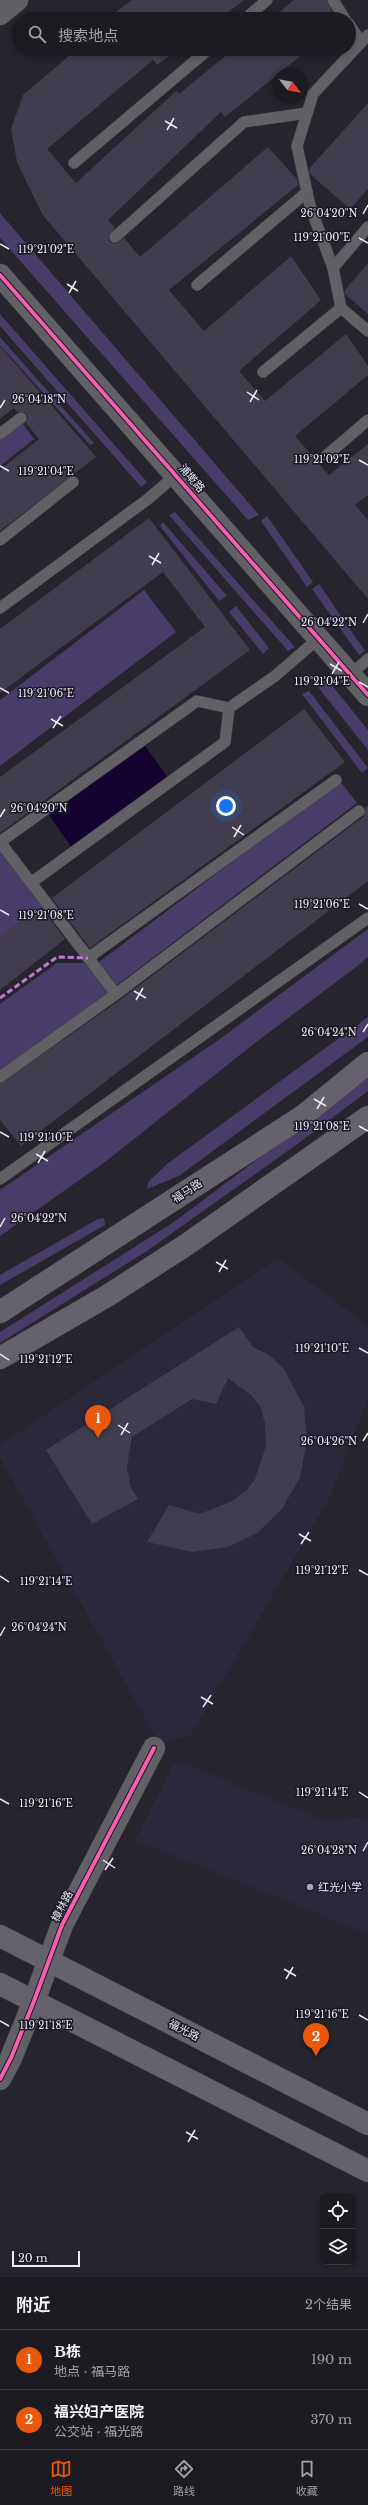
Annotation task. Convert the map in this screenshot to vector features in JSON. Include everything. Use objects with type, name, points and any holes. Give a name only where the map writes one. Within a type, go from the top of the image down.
[{"type":"main road","name":"福马路","points":[[0,1312],[303,1116],[368,1063]]},
{"type":"main road","points":[[0,1358],[107,1296],[186,1245],[368,1117]]},
{"type":"main road","name":"福光路","points":[[0,1936],[368,2124]]},
{"type":"main road","points":[[0,1984],[368,2171]]},
{"type":"street","points":[[0,14],[17,0]]},
{"type":"street","name":"浦墘路","points":[[0,275],[177,474],[368,695]]},
{"type":"street","name":"樟林路","points":[[0,2079],[12,2058],[62,1926],[154,1748]]},
{"type":"lane","points":[[253,12],[267,0]]},
{"type":"lane","points":[[333,0],[341,12]]},
{"type":"lane","points":[[356,31],[365,39],[356,49]]},
{"type":"lane","points":[[74,163],[201,56]]},
{"type":"lane","points":[[349,56],[313,94],[297,146],[307,192],[333,268],[341,308],[368,331]]},
{"type":"lane","points":[[115,237],[244,122],[307,113]]},
{"type":"lane","points":[[197,285],[307,192]]},
{"type":"lane","points":[[333,268],[368,227]]},
{"type":"lane","points":[[263,372],[341,308]]},
{"type":"lane","points":[[0,434],[21,418]]},
{"type":"lane","points":[[327,455],[368,420]]},
{"type":"lane","points":[[0,608],[148,499],[177,474]]},
{"type":"lane","points":[[0,540],[73,482]]},
{"type":"lane","points":[[116,994],[0,842],[197,701],[229,708],[275,676],[318,638]]},
{"type":"lane","points":[[351,674],[368,659]]},
{"type":"lane","points":[[32,882],[225,742],[229,708]]},
{"type":"lane","points":[[88,958],[336,780]]},
{"type":"lane","points":[[0,1077],[116,994],[359,811]]},
{"type":"lane","points":[[0,1179],[368,918]]},
{"type":"shaded area","points":[[0,213],[259,515],[248,520],[0,238]]},
{"type":"shaded area","points":[[0,314],[147,482],[141,487],[0,326]]},
{"type":"shaded area","points":[[0,337],[94,443],[90,445],[0,345]]},
{"type":"shaded area","points":[[21,421],[34,439],[0,466],[0,438]]},
{"type":"shaded area","points":[[175,512],[295,647],[288,651],[169,515]]},
{"type":"shaded area","points":[[267,516],[313,582],[307,587],[261,521]]},
{"type":"shaded area","points":[[163,522],[227,596],[219,601],[160,526]]},
{"type":"shaded area","points":[[319,584],[365,651],[359,655],[312,589]]},
{"type":"shaded area","points":[[144,590],[176,632],[0,766],[0,700]]},
{"type":"shaded area","points":[[236,606],[269,648],[263,654],[229,612]]},
{"type":"shaded area","points":[[326,678],[368,730],[368,750],[317,686]]},
{"type":"shaded area","points":[[309,691],[368,768],[362,773],[302,694]]},
{"type":"shaded area","points":[[145,746],[169,779],[72,848],[49,815]]},
{"type":"shaded area","points":[[340,781],[357,803],[117,985],[99,962]]},
{"type":"shaded area","points":[[0,846],[44,906],[0,938]]},
{"type":"shaded area","points":[[368,929],[368,957],[255,1043],[105,1162],[0,1236],[0,1190],[217,1041]]},
{"type":"shaded area","points":[[57,963],[86,963],[110,994],[0,1070],[0,1004]]},
{"type":"shaded area","points":[[368,1017],[368,1037],[179,1176],[147,1189],[148,1182],[167,1164]]},
{"type":"shaded area","points":[[368,1076],[368,1091],[296,1145],[147,1251],[0,1343],[0,1332],[174,1222]]},
{"type":"shaded area","points":[[104,1218],[105,1225],[0,1285],[0,1275],[98,1219]]},
{"type":"shaded area","points":[[278,1258],[368,1326],[368,1399],[330,1497],[191,1735],[159,1743],[0,1458],[0,1445]]},
{"type":"shaded area","name":"红光小学","points":[[175,1762],[188,1765],[325,1821],[359,1818],[368,1821],[368,1934],[135,1840]]},
{"type":"building","points":[[132,0],[244,0],[228,12],[117,11]]},
{"type":"building","points":[[294,0],[326,0],[332,12],[279,12]]},
{"type":"building","points":[[69,56],[169,56],[157,65],[153,60],[47,149],[76,183],[176,91],[179,94],[225,56],[300,56],[286,68],[272,68],[272,79],[225,117],[221,112],[108,220],[115,228],[108,238],[110,242],[116,244],[124,238],[140,257],[268,147],[297,179],[298,185],[169,290],[204,331],[291,256],[321,300],[239,371],[265,401],[346,334],[368,366],[368,375],[295,436],[329,475],[368,444],[368,495],[355,505],[368,520],[368,599],[42,214],[17,162],[11,129],[23,95]]},
{"type":"building","points":[[368,103],[368,189],[350,209],[310,174],[309,169]]},
{"type":"building","points":[[368,263],[368,314],[345,294],[345,290]]},
{"type":"building","points":[[0,346],[96,457],[0,531],[0,470],[39,439],[26,423],[28,417],[24,412],[17,412],[14,408],[0,419]]},
{"type":"building","points":[[149,518],[250,650],[0,833],[0,777],[205,627],[163,572],[0,693],[0,629]]},
{"type":"building","points":[[304,709],[345,762],[90,948],[52,898]]},
{"type":"building","points":[[368,806],[368,881],[21,1146],[0,1120],[0,1084],[120,1000],[363,817],[365,808]]},
{"type":"building","points":[[41,907],[65,939],[0,990],[0,936]]},
{"type":"building","points":[[239,1327],[253,1347],[269,1355],[284,1369],[304,1407],[307,1440],[300,1477],[282,1509],[257,1533],[228,1547],[192,1552],[147,1542],[169,1505],[200,1514],[232,1501],[246,1491],[255,1479],[266,1446],[265,1423],[260,1406],[251,1395],[228,1378],[216,1404],[192,1399],[132,1437],[127,1467],[131,1488],[138,1499],[92,1524],[46,1450]]},
{"type":"marked path","points":[[0,998],[57,957],[88,958]]},
{"type":"cycle path","points":[[0,275],[368,695]]},
{"type":"cycle path","points":[[0,2079],[11,2058],[34,2001],[62,1925],[154,1748]]},
{"type":"place","name":"B栋","points":[[98,1438]]},
{"type":"place","name":"红光小学","points":[[310,1887]]},
{"type":"place","name":"福兴妇产医院","points":[[316,2056]]}]
